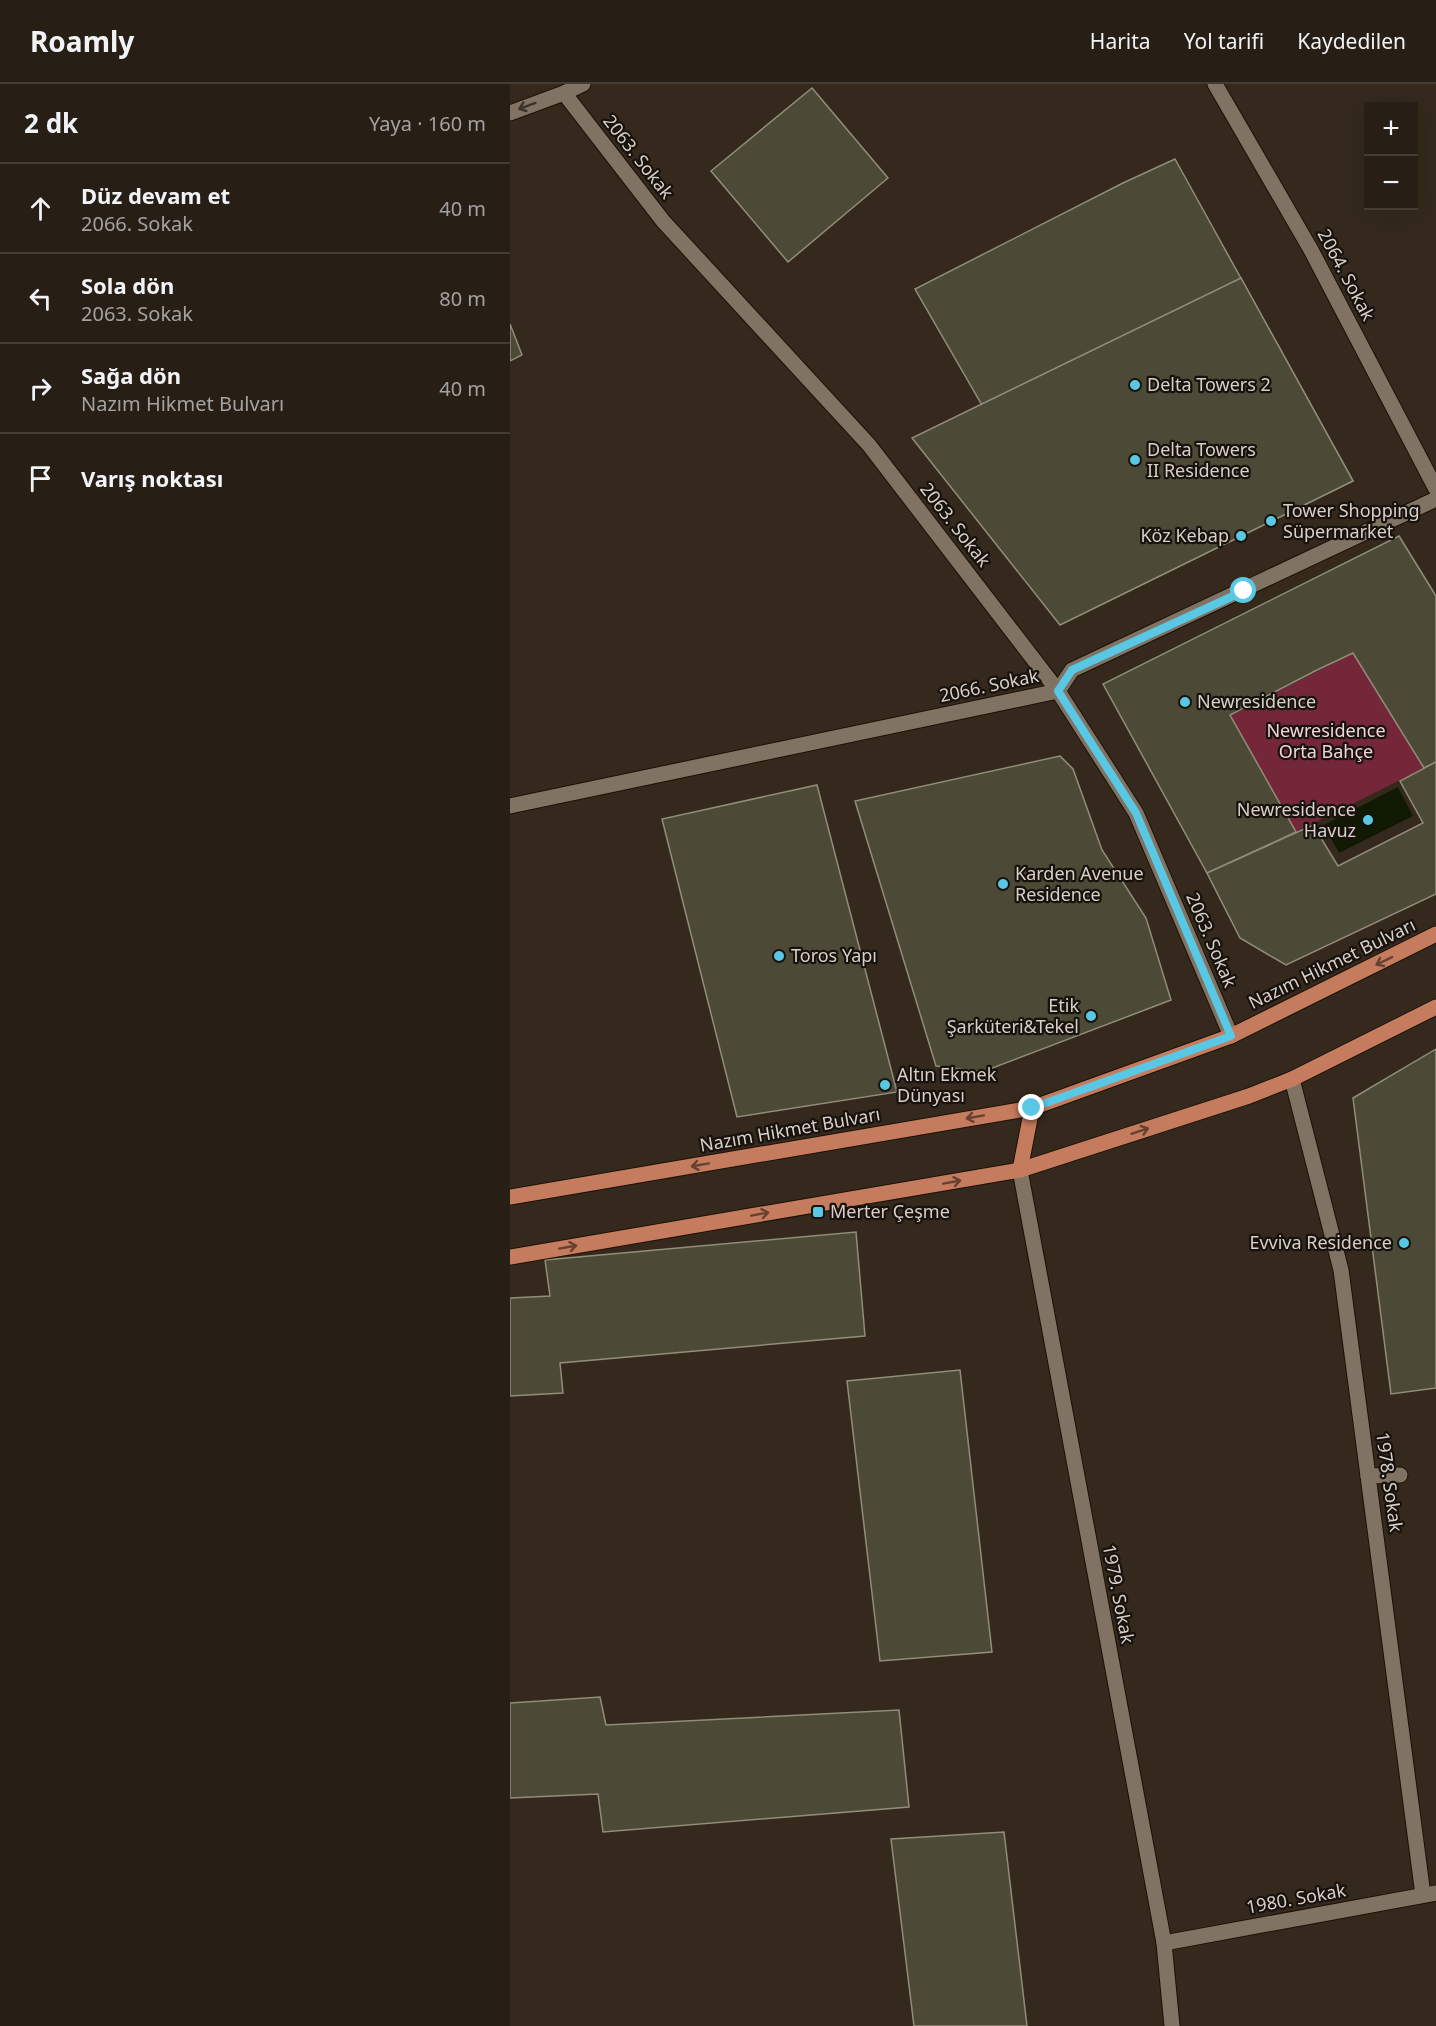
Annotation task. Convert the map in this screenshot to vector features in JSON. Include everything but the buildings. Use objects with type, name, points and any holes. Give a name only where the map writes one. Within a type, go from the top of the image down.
[{"type":"main road","name":"Nazım Hikmet Bulvarı","points":[[510,1197],[1032,1108],[1231,1036],[1436,933]]},
{"type":"main road","points":[[510,1257],[1020,1170],[1249,1096],[1292,1079],[1436,1007]]},
{"type":"main road","points":[[1020,1170],[1032,1108]]},
{"type":"street","points":[[510,113],[583,84]]},
{"type":"street","name":"2064. Sokak","points":[[1215,84],[1311,250],[1436,489]]},
{"type":"street","name":"2063. Sokak","points":[[564,93],[663,221],[869,445],[1058,691],[1136,813],[1231,1036]]},
{"type":"street","name":"2066. Sokak","points":[[510,806],[1058,691],[1072,670],[1247,596],[1436,500]]},
{"type":"street","name":"1978. Sokak","points":[[1292,1079],[1341,1270],[1368,1476],[1429,1894]]},
{"type":"street","name":"1979. Sokak","points":[[1020,1170],[1164,1943],[1172,2026]]},
{"type":"street","points":[[1368,1476],[1400,1474]]},
{"type":"street","name":"1980. Sokak","points":[[1164,1943],[1429,1894]]},
{"type":"green space","name":"Newresidence Orta Bahçe","points":[[1353,653],[1424,768],[1296,832],[1230,716]]},
{"type":"shaded area","name":"Newresidence Havuz","points":[[1398,787],[1413,816],[1339,853],[1324,825]]},
{"type":"place","name":"Delta Towers 2","points":[[1135,385]]},
{"type":"place","name":"Delta Towers II Residence","points":[[1135,460]]},
{"type":"place","name":"Tower Shopping Süpermarket","points":[[1271,521]]},
{"type":"place","name":"Köz Kebap","points":[[1241,536]]},
{"type":"place","name":"Newresidence","points":[[1185,702]]},
{"type":"place","name":"Newresidence Havuz","points":[[1368,820]]},
{"type":"place","name":"Karden Avenue Residence","points":[[1003,884]]},
{"type":"place","name":"Toros Yapı","points":[[779,956]]},
{"type":"place","name":"Etik Şarküteri&Tekel","points":[[1091,1016]]},
{"type":"place","name":"Altın Ekmek Dünyası","points":[[885,1085]]},
{"type":"place","name":"Merter Çeşme","points":[[818,1212]]},
{"type":"place","name":"Evviva Residence","points":[[1404,1243]]},
{"type":"route","points":[[1032,1108],[1231,1036],[1136,813],[1058,691],[1072,670],[1244,591]]}]
